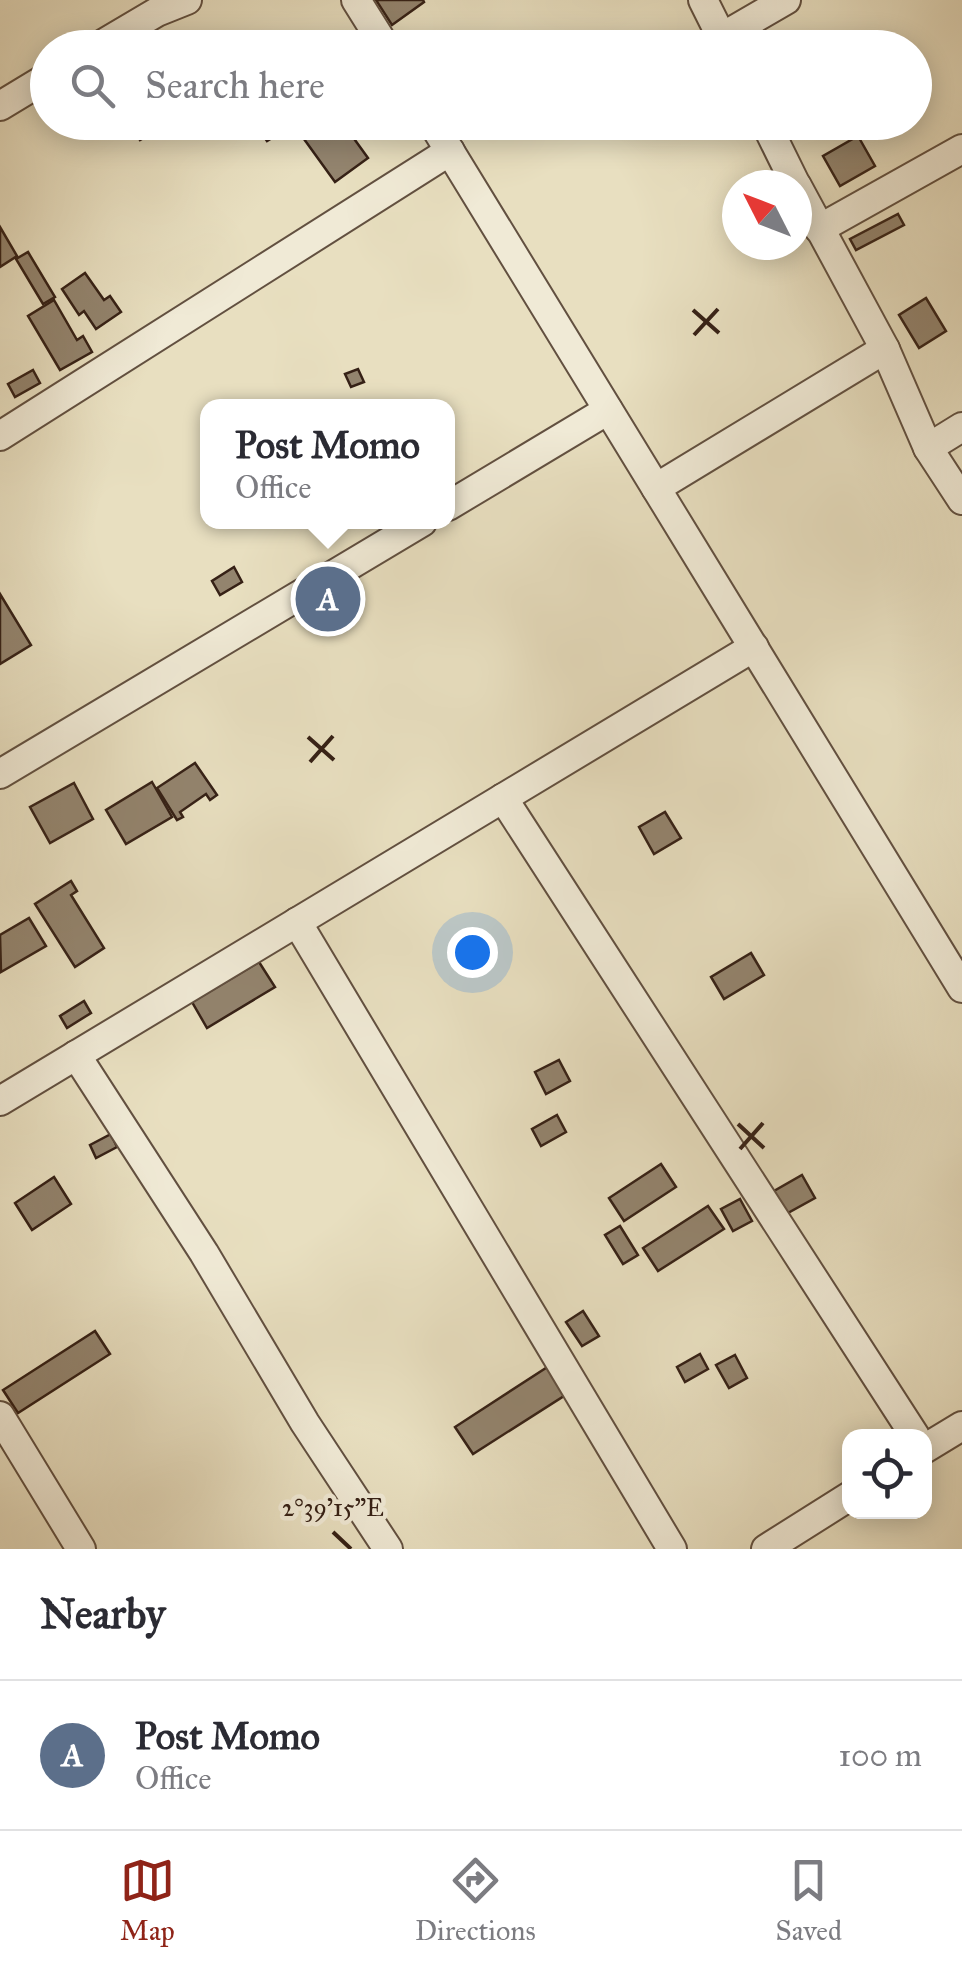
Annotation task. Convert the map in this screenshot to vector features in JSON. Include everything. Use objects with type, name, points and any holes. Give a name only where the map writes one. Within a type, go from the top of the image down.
[{"type":"street","points":[[126,30],[187,0]]},
{"type":"street","points":[[356,0],[375,30]]},
{"type":"street","points":[[703,0],[718,30]]},
{"type":"street","points":[[742,30],[786,0]]},
{"type":"street","points":[[0,106],[30,87]]},
{"type":"street","points":[[443,140],[962,988]]},
{"type":"street","points":[[774,140],[789,170]]},
{"type":"street","points":[[819,230],[962,150]]},
{"type":"street","points":[[0,436],[450,152]]},
{"type":"street","points":[[812,216],[885,350],[928,448],[962,500]]},
{"type":"street","points":[[656,488],[885,350]]},
{"type":"street","points":[[455,502],[608,410]]},
{"type":"street","points":[[928,448],[962,427]]},
{"type":"street","points":[[0,774],[410,529]]},
{"type":"street","points":[[0,1101],[754,647]]},
{"type":"street","points":[[503,798],[910,1429]]},
{"type":"street","points":[[296,922],[672,1549]]},
{"type":"street","points":[[76,1055],[388,1549]]},
{"type":"street","points":[[1,1418],[81,1549]]},
{"type":"street","points":[[932,1444],[962,1426]]},
{"type":"street","points":[[766,1549],[842,1501]]},
{"type":"building","points":[[376,0],[423,0],[424,2],[392,25]]},
{"type":"building","points":[[305,140],[355,140],[368,158],[335,182]]},
{"type":"building","points":[[851,140],[860,140],[875,166],[840,186],[823,156]]},
{"type":"building","points":[[898,214],[904,225],[856,250],[850,239]]},
{"type":"building","points":[[0,227],[17,256],[0,267]]},
{"type":"building","points":[[28,252],[55,297],[43,304],[16,259]]},
{"type":"building","points":[[85,273],[104,300],[110,296],[121,312],[96,329],[84,311],[79,315],[62,289]]},
{"type":"building","points":[[926,298],[946,331],[919,348],[899,315]]},
{"type":"building","points":[[54,300],[77,340],[83,336],[92,352],[60,370],[28,316]]},
{"type":"building","points":[[358,369],[364,382],[351,387],[345,374]]},
{"type":"building","points":[[33,370],[40,383],[15,397],[8,384]]},
{"type":"building","points":[[234,567],[242,582],[220,595],[212,581]]},
{"type":"building","points":[[0,594],[31,645],[0,664]]},
{"type":"building","points":[[195,763],[217,795],[210,800],[206,794],[180,812],[183,817],[177,820],[157,788]]},
{"type":"building","points":[[152,782],[172,817],[126,844],[106,810]]},
{"type":"building","points":[[74,783],[93,819],[50,843],[30,807]]},
{"type":"building","points":[[665,812],[681,838],[654,854],[639,827]]},
{"type":"building","points":[[71,881],[77,891],[71,895],[104,948],[75,967],[35,904]]},
{"type":"building","points":[[29,918],[46,946],[1,972],[0,935]]},
{"type":"building","points":[[751,953],[764,975],[724,999],[711,977]]},
{"type":"building","points":[[259,962],[275,987],[207,1028],[192,1002]]},
{"type":"building","points":[[84,1001],[91,1013],[67,1028],[60,1016]]},
{"type":"building","points":[[559,1060],[570,1081],[546,1094],[535,1072]]},
{"type":"building","points":[[557,1115],[566,1132],[541,1146],[532,1129]]},
{"type":"building","points":[[111,1134],[117,1147],[96,1158],[90,1145]]},
{"type":"building","points":[[661,1164],[676,1187],[624,1221],[609,1198]]},
{"type":"building","points":[[802,1175],[815,1198],[786,1214],[774,1191]]},
{"type":"building","points":[[54,1177],[71,1204],[32,1230],[15,1203]]},
{"type":"building","points":[[740,1199],[752,1221],[733,1231],[721,1209]]},
{"type":"building","points":[[708,1206],[724,1229],[658,1271],[643,1248]]},
{"type":"building","points":[[620,1226],[638,1255],[623,1264],[605,1235]]},
{"type":"building","points":[[583,1311],[599,1336],[582,1346],[566,1322]]},
{"type":"building","points":[[95,1331],[110,1354],[18,1413],[3,1390]]},
{"type":"building","points":[[700,1354],[708,1369],[685,1382],[677,1367]]},
{"type":"building","points":[[735,1355],[747,1378],[729,1388],[716,1365]]},
{"type":"building","points":[[549,1366],[567,1394],[473,1454],[455,1427]]},
{"type":"place","name":"Post Momo","points":[[328,599]]}]
